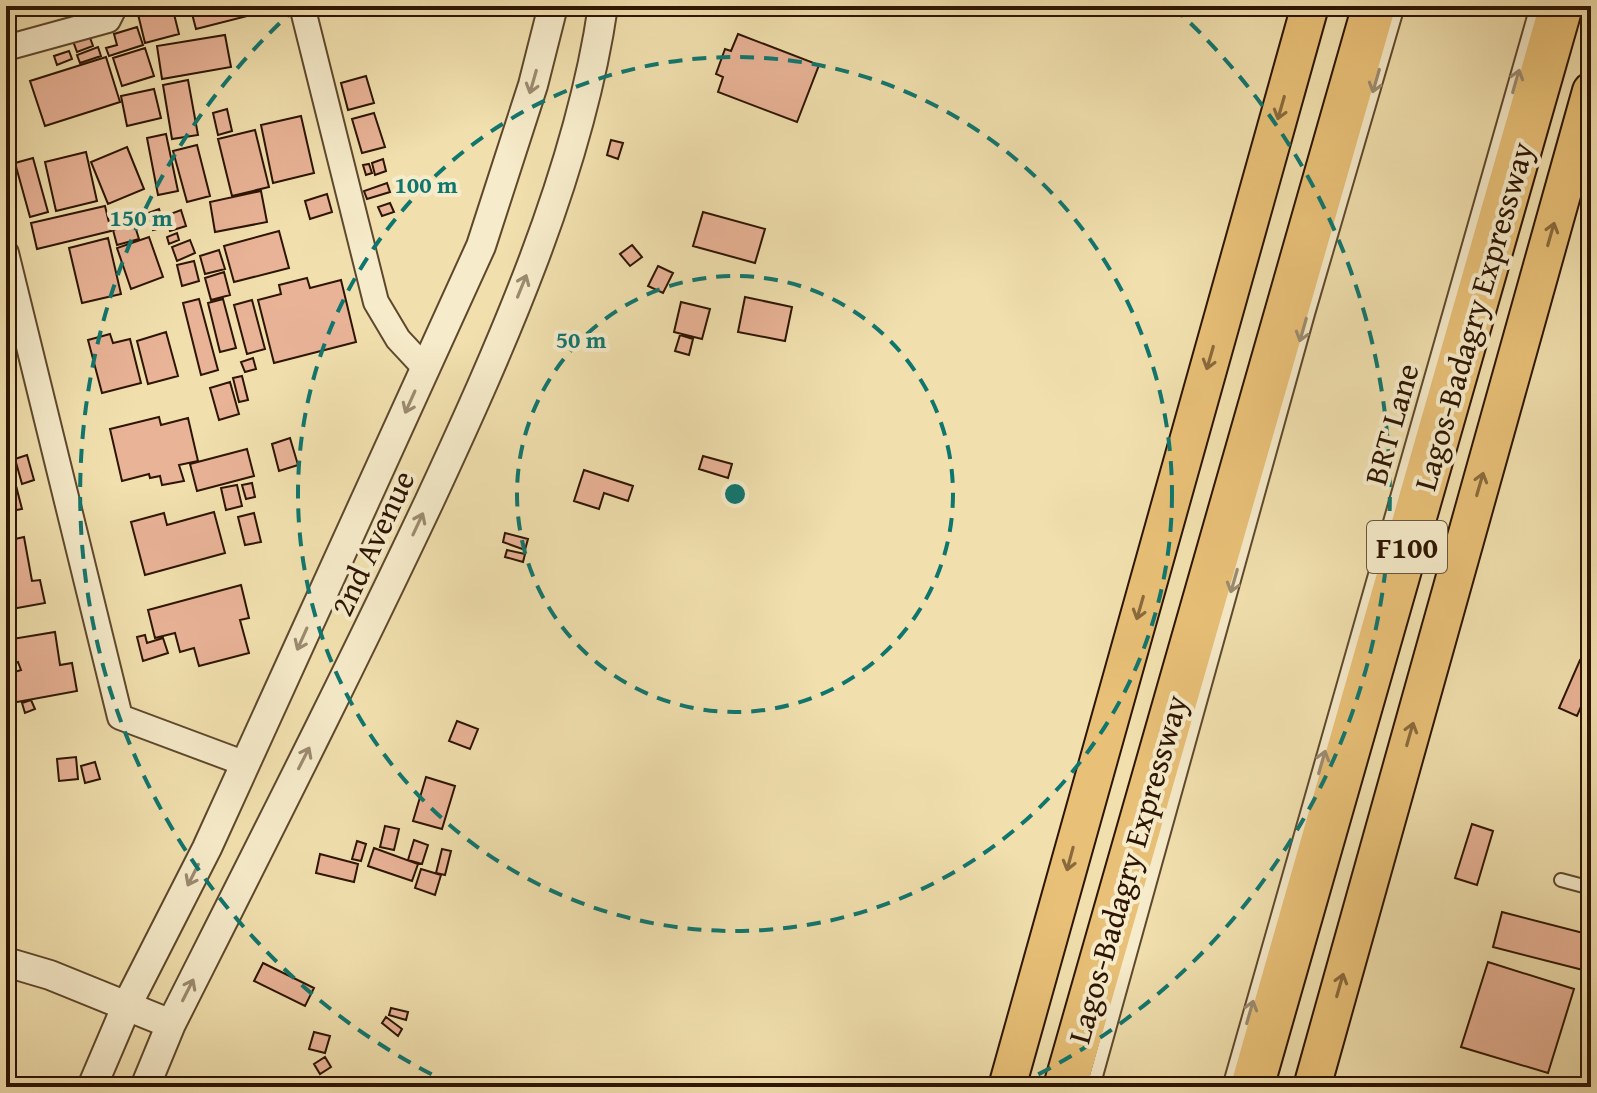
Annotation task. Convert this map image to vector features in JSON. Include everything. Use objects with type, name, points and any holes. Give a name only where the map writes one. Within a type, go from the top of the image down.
[{"type":"highway","name":"Lagos-Badagry Expressway","points":[[1065,1087],[1374,6]]},
{"type":"highway","name":"Lagos-Badagry Expressway","points":[[1252,1087],[1561,6]]},
{"type":"main road","name":"Lagos-Badagry Expressway","points":[[1007,1087],[1310,6]]},
{"type":"main road","name":"Lagos-Badagry Expressway","points":[[1312,1087],[1591,91]]},
{"type":"street","points":[[6,48],[108,20],[115,6]]},
{"type":"street","points":[[302,6],[376,302],[398,339],[425,368]]},
{"type":"street","name":"2nd Avenue","points":[[92,1087],[127,1005],[246,764],[481,246],[533,85],[553,6]]},
{"type":"street","name":"2nd Avenue","points":[[145,1087],[171,1024],[378,612],[477,399],[530,267],[570,148],[603,6]]},
{"type":"street","points":[[6,253],[120,717],[246,764]]},
{"type":"street","points":[[6,962],[171,1024]]},
{"type":"lane","points":[[1093,1087],[1308,314],[1398,6]]},
{"type":"lane","name":"BRT Lane","points":[[1229,1087],[1537,6]]},
{"type":"lane","points":[[1561,880],[1591,888]]},
{"type":"building","points":[[136,6],[172,6],[179,34],[145,43]]},
{"type":"building","points":[[190,6],[270,6],[271,10],[196,29]]},
{"type":"building","points":[[137,27],[143,45],[109,56],[106,48],[117,45],[114,34]]},
{"type":"building","points":[[738,34],[819,65],[797,122],[718,92],[723,77],[716,74],[725,49],[731,51]]},
{"type":"building","points":[[89,35],[93,46],[77,52],[73,41]]},
{"type":"building","points":[[225,35],[231,67],[162,79],[157,46]]},
{"type":"building","points":[[98,47],[101,56],[80,63],[77,55]]},
{"type":"building","points":[[145,48],[154,76],[122,86],[113,58]]},
{"type":"building","points":[[69,51],[72,59],[57,65],[54,56]]},
{"type":"building","points":[[106,57],[120,102],[45,126],[30,81]]},
{"type":"building","points":[[366,76],[374,103],[348,110],[341,83]]},
{"type":"building","points":[[188,80],[198,135],[172,139],[163,85]]},
{"type":"building","points":[[154,89],[161,118],[127,126],[121,96]]},
{"type":"building","points":[[227,109],[232,131],[218,135],[213,113]]},
{"type":"building","points":[[374,113],[385,147],[362,153],[352,119]]},
{"type":"building","points":[[301,116],[314,173],[273,183],[261,125]]},
{"type":"building","points":[[255,130],[269,187],[232,196],[218,139]]},
{"type":"building","points":[[166,134],[178,191],[158,195],[147,138]]},
{"type":"building","points":[[611,140],[623,143],[618,159],[607,155]]},
{"type":"building","points":[[197,145],[210,196],[187,202],[173,151]]},
{"type":"building","points":[[127,147],[144,189],[108,204],[91,162]]},
{"type":"building","points":[[86,152],[97,201],[56,211],[45,162]]},
{"type":"building","points":[[33,158],[48,212],[30,217],[15,163]]},
{"type":"building","points":[[383,159],[386,171],[375,175],[372,163]]},
{"type":"building","points":[[369,164],[372,173],[366,175],[363,165]]},
{"type":"building","points":[[387,183],[390,192],[367,199],[364,191]]},
{"type":"building","points":[[261,191],[267,222],[215,232],[210,202]]},
{"type":"building","points":[[327,194],[332,212],[310,219],[305,201]]},
{"type":"building","points":[[390,203],[394,212],[382,216],[378,207]]},
{"type":"building","points":[[105,206],[111,231],[37,249],[31,223]]},
{"type":"building","points":[[159,209],[165,227],[153,230],[148,213]]},
{"type":"building","points":[[181,210],[186,226],[170,231],[165,216]]},
{"type":"building","points":[[703,212],[765,229],[755,263],[693,246]]},
{"type":"building","points":[[134,223],[139,239],[117,245],[113,230]]},
{"type":"building","points":[[279,231],[289,268],[234,282],[224,246]]},
{"type":"building","points":[[177,233],[179,240],[169,244],[167,237]]},
{"type":"building","points":[[149,237],[163,277],[131,289],[117,248]]},
{"type":"building","points":[[108,238],[121,294],[82,303],[69,248]]},
{"type":"building","points":[[190,240],[195,253],[177,261],[172,247]]},
{"type":"building","points":[[632,245],[642,257],[630,266],[620,254]]},
{"type":"building","points":[[219,250],[225,269],[205,274],[200,256]]},
{"type":"building","points":[[194,261],[199,281],[182,286],[177,265]]},
{"type":"building","points":[[658,266],[673,273],[663,293],[648,286]]},
{"type":"building","points":[[224,272],[230,295],[211,300],[205,278]]},
{"type":"building","points":[[307,278],[310,288],[341,280],[356,342],[274,363],[258,300],[281,294],[279,285]]},
{"type":"building","points":[[745,297],[792,307],[785,341],[738,332]]},
{"type":"building","points":[[199,299],[218,370],[201,375],[183,303]]},
{"type":"building","points":[[223,299],[236,348],[220,352],[208,303]]},
{"type":"building","points":[[252,300],[265,349],[247,354],[234,305]]},
{"type":"building","points":[[681,302],[710,309],[702,339],[674,332]]},
{"type":"building","points":[[166,332],[178,376],[148,384],[137,341]]},
{"type":"building","points":[[110,334],[113,343],[130,339],[141,383],[102,393],[88,340]]},
{"type":"building","points":[[680,335],[693,339],[689,355],[675,351]]},
{"type":"building","points":[[253,358],[256,369],[245,372],[241,362]]},
{"type":"building","points":[[242,376],[248,400],[239,402],[233,378]]},
{"type":"building","points":[[230,382],[239,414],[219,420],[210,388]]},
{"type":"building","points":[[6,398],[12,415],[6,417]]},
{"type":"building","points":[[159,417],[161,425],[188,418],[198,461],[179,465],[184,481],[162,485],[160,476],[150,478],[149,474],[122,481],[110,429]]},
{"type":"building","points":[[290,438],[298,465],[279,471],[272,444]]},
{"type":"building","points":[[6,447],[22,509],[6,512]]},
{"type":"building","points":[[247,449],[254,476],[197,491],[190,464]]},
{"type":"building","points":[[27,455],[34,480],[22,484],[15,459]]},
{"type":"building","points":[[703,456],[732,464],[728,478],[699,469]]},
{"type":"building","points":[[584,470],[633,486],[628,501],[604,493],[599,509],[574,501]]},
{"type":"building","points":[[252,483],[255,497],[246,499],[242,485]]},
{"type":"building","points":[[237,485],[242,506],[226,510],[221,488]]},
{"type":"building","points":[[214,512],[225,553],[145,575],[131,522],[164,513],[167,525]]},
{"type":"building","points":[[254,513],[261,542],[245,545],[238,517]]},
{"type":"building","points":[[505,533],[528,539],[525,550],[503,542]]},
{"type":"building","points":[[24,537],[32,581],[40,580],[45,603],[6,610],[6,541]]},
{"type":"building","points":[[507,550],[525,554],[523,562],[505,557]]},
{"type":"building","points":[[241,585],[249,618],[240,620],[249,653],[199,666],[194,648],[180,652],[175,633],[155,638],[148,610]]},
{"type":"building","points":[[55,632],[60,665],[72,663],[77,691],[6,704],[6,640]],"holes":[[[18,662],[21,670],[11,673],[9,665]]]},
{"type":"building","points":[[145,635],[147,643],[163,638],[168,653],[143,661],[137,637]]},
{"type":"building","points":[[1580,660],[1591,665],[1591,684],[1577,716],[1559,708]]},
{"type":"building","points":[[31,700],[35,709],[25,713],[22,703]]},
{"type":"building","points":[[457,721],[478,729],[470,749],[449,741]]},
{"type":"building","points":[[76,757],[78,779],[59,781],[57,759]]},
{"type":"building","points":[[95,762],[100,779],[85,783],[81,766]]},
{"type":"building","points":[[426,777],[455,786],[442,829],[413,821]]},
{"type":"building","points":[[1472,824],[1493,831],[1477,885],[1455,878]]},
{"type":"building","points":[[385,826],[399,829],[394,850],[380,847]]},
{"type":"building","points":[[414,840],[428,845],[422,864],[408,860]]},
{"type":"building","points":[[357,841],[366,844],[361,861],[352,859]]},
{"type":"building","points":[[374,848],[418,864],[412,881],[368,866]]},
{"type":"building","points":[[442,849],[451,851],[445,875],[436,873]]},
{"type":"building","points":[[320,854],[358,864],[354,882],[316,873]]},
{"type":"building","points":[[421,869],[441,875],[435,895],[415,888]]},
{"type":"building","points":[[1502,912],[1591,935],[1583,970],[1493,947]]},
{"type":"building","points":[[1488,962],[1574,989],[1548,1073],[1461,1047]]},
{"type":"building","points":[[263,963],[314,988],[305,1006],[254,981]]},
{"type":"building","points":[[391,1008],[408,1012],[406,1020],[389,1015]]},
{"type":"building","points":[[386,1017],[402,1029],[398,1036],[382,1023]]},
{"type":"building","points":[[314,1032],[330,1036],[325,1053],[309,1049]]},
{"type":"building","points":[[325,1057],[331,1067],[320,1074],[314,1064]]}]
